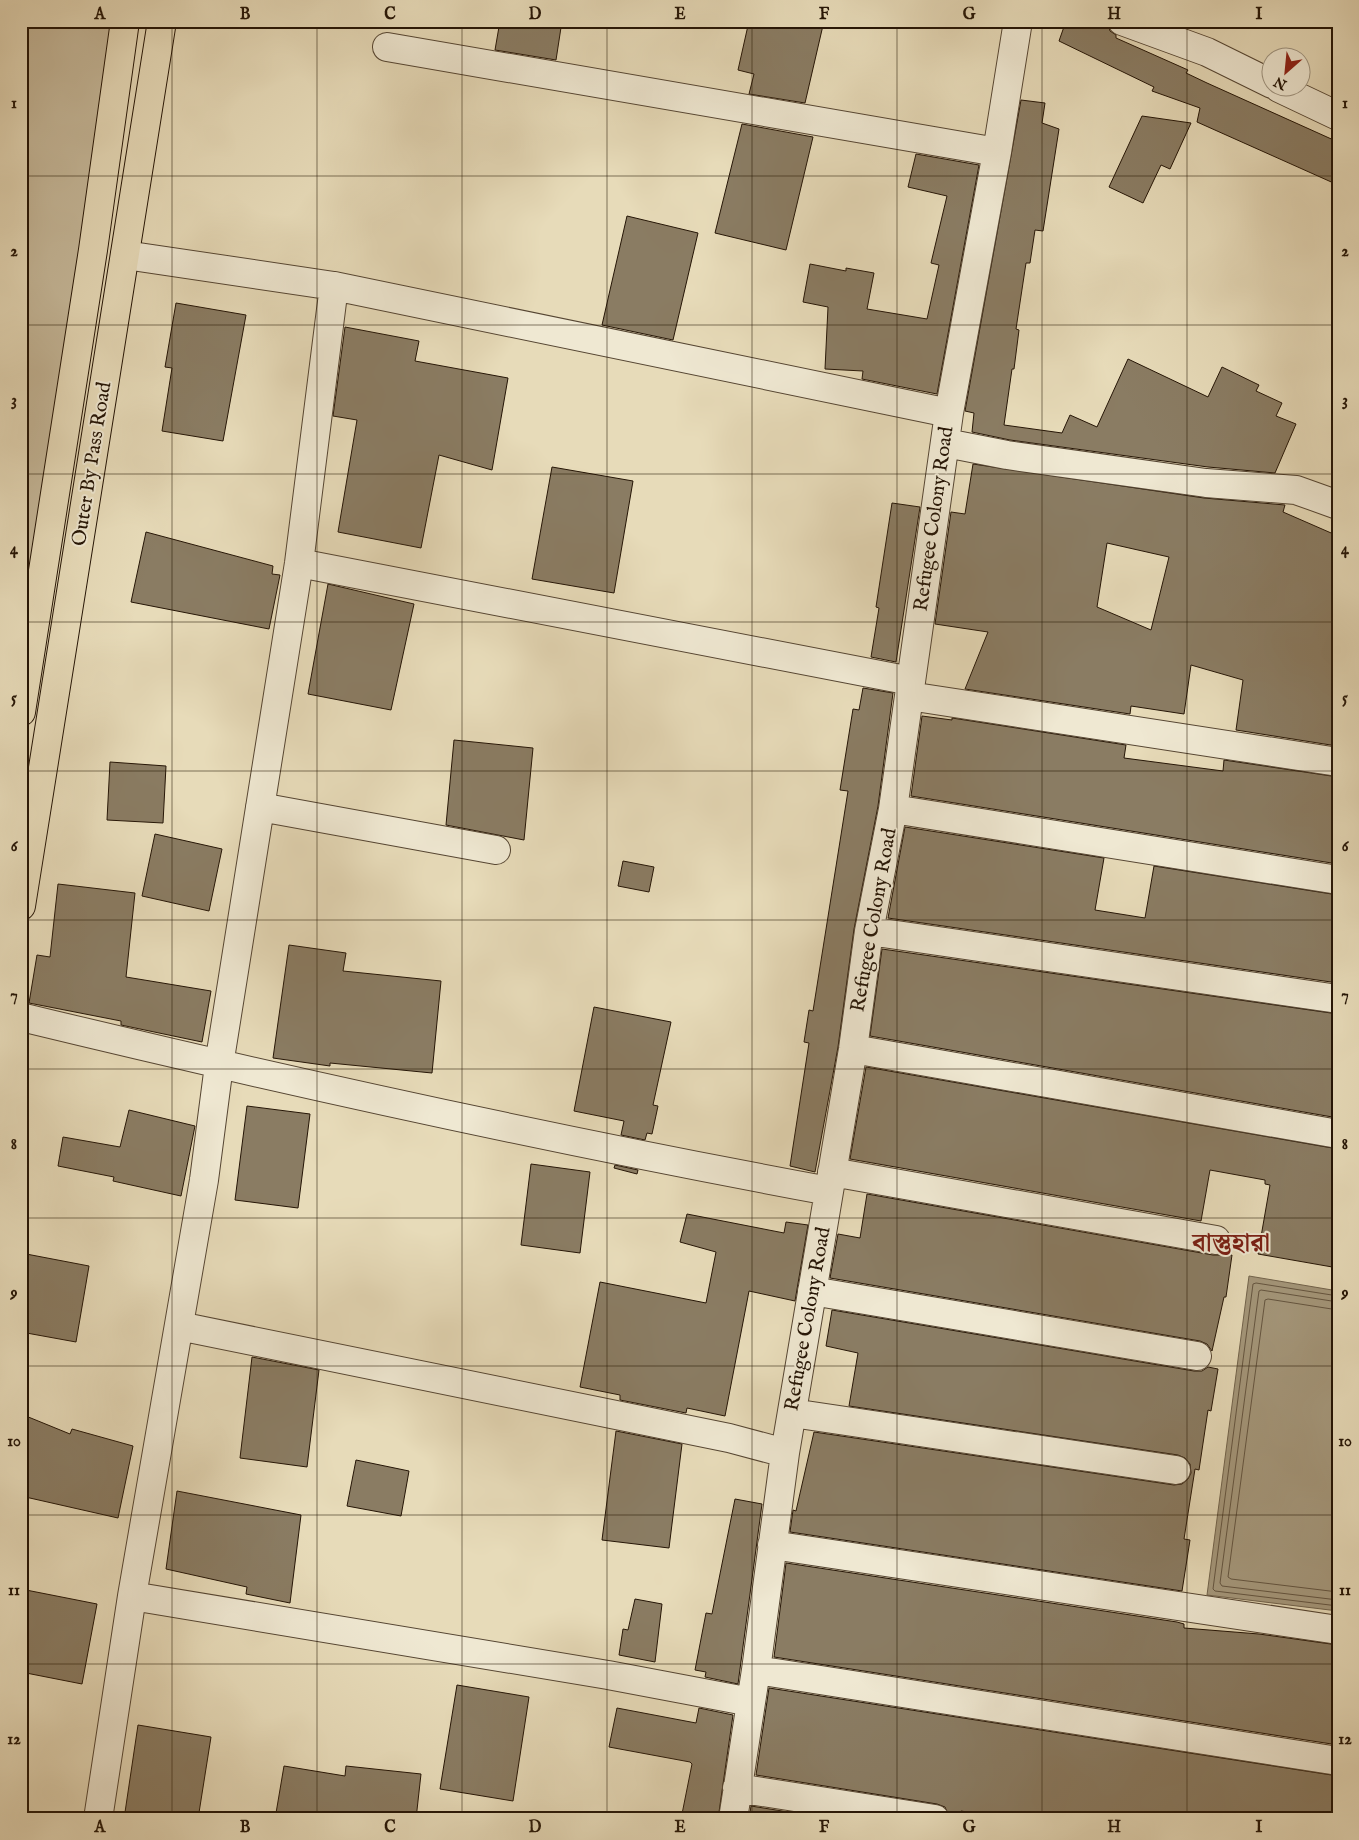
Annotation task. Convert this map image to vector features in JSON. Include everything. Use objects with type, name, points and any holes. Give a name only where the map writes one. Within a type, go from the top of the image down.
[{"type":"main road","name":"Outer By Pass Road","points":[[21,712],[94,250],[126,21]]},
{"type":"main road","name":"Outer By Pass Road","points":[[21,906],[162,21]]},
{"type":"street","name":"Refugee Colony Road","points":[[733,1819],[756,1670],[785,1453],[853,1049],[870,931],[893,809],[949,414],[997,152],[1018,21]]},
{"type":"street","points":[[1122,21],[1207,52],[1262,79]]},
{"type":"street","points":[[387,47],[997,152]]},
{"type":"street","points":[[1300,98],[1338,116]]},
{"type":"street","points":[[125,255],[334,286],[949,414]]},
{"type":"street","points":[[98,1819],[132,1596],[204,1180],[219,1065],[300,564],[334,286]]},
{"type":"street","points":[[946,443],[1007,455],[1206,483],[1296,490],[1338,505]]},
{"type":"street","points":[[300,564],[910,688],[1338,762]]},
{"type":"street","points":[[260,806],[496,850]]},
{"type":"street","points":[[893,809],[1338,880]]},
{"type":"street","points":[[870,931],[1338,999]]},
{"type":"street","points":[[21,1017],[219,1065],[710,1169],[831,1182],[1216,1240]]},
{"type":"street","points":[[853,1049],[1338,1134]]},
{"type":"street","points":[[812,1291],[1197,1356]]},
{"type":"street","points":[[179,1326],[720,1436],[785,1453]]},
{"type":"street","points":[[792,1413],[1176,1470]]},
{"type":"street","points":[[772,1545],[1338,1630]]},
{"type":"street","points":[[132,1596],[608,1675],[751,1702]]},
{"type":"street","points":[[756,1670],[1338,1761]]},
{"type":"street","points":[[737,1788],[935,1819]]},
{"type":"shaded area","points":[[21,21],[116,21],[21,659]]},
{"type":"water","points":[[1249,1276],[1338,1291],[1338,1611],[1207,1595]]},
{"type":"building","points":[[500,21],[562,21],[556,60],[495,50]]},
{"type":"building","points":[[749,21],[824,21],[805,103],[749,94],[754,74],[738,70]]},
{"type":"building","points":[[1066,21],[1107,21],[1110,31],[1116,35],[1116,38],[1188,70],[1186,73],[1207,83],[1338,142],[1338,185],[1197,122],[1200,108],[1152,91],[1154,87],[1059,41]]},
{"type":"building","points":[[1021,100],[1045,103],[1042,123],[1059,129],[1043,231],[1035,230],[1030,263],[1026,263],[1016,329],[1019,330],[1014,369],[1012,369],[1004,425],[1062,433],[1070,415],[1097,427],[1128,359],[1208,397],[1222,367],[1259,385],[1256,391],[1282,403],[1276,416],[1296,424],[1275,473],[1208,467],[1010,440],[972,432],[974,413],[965,411]]},
{"type":"building","points":[[1142,116],[1191,123],[1170,169],[1161,165],[1143,203],[1109,187]]},
{"type":"building","points":[[742,124],[813,137],[786,250],[715,233]]},
{"type":"building","points":[[916,154],[979,165],[937,394],[862,379],[863,371],[825,369],[828,307],[803,302],[810,264],[846,271],[846,268],[874,273],[867,309],[927,319],[939,265],[931,263],[947,196],[908,187]]},
{"type":"building","points":[[627,216],[698,233],[673,340],[602,325]]},
{"type":"building","points":[[176,303],[246,315],[223,441],[162,431],[172,368],[165,367]]},
{"type":"building","points":[[345,327],[419,341],[415,361],[508,378],[492,470],[439,455],[421,548],[338,532],[357,420],[333,416]]},
{"type":"building","points":[[973,464],[1204,498],[1285,505],[1283,512],[1338,536],[1337,746],[1236,730],[1243,680],[1191,665],[1184,714],[1131,706],[1130,714],[965,689],[988,632],[935,624],[951,512],[965,514]],"holes":[[[1107,543],[1169,557],[1151,630],[1097,607]]]},
{"type":"building","points":[[552,467],[633,481],[614,593],[532,579]]},
{"type":"building","points":[[892,503],[920,507],[896,662],[871,657],[879,608],[876,607]]},
{"type":"building","points":[[146,532],[273,566],[272,574],[280,575],[269,629],[131,602]]},
{"type":"building","points":[[328,584],[414,604],[391,710],[308,694]]},
{"type":"building","points":[[863,688],[893,693],[878,806],[854,929],[838,1047],[815,1172],[790,1166],[809,1043],[804,1042],[809,1010],[813,1011],[848,791],[840,790],[853,709],[859,710]]},
{"type":"building","points":[[922,716],[952,720],[952,718],[1126,745],[1124,758],[1223,771],[1224,760],[1338,777],[1338,864],[911,796]]},
{"type":"building","points":[[454,740],[533,748],[524,840],[446,825]]},
{"type":"building","points":[[110,762],[166,766],[163,823],[107,820]]},
{"type":"building","points":[[905,827],[1104,858],[1095,910],[1145,918],[1154,866],[1338,895],[1338,983],[888,918]]},
{"type":"building","points":[[155,834],[222,849],[209,911],[142,896]]},
{"type":"building","points":[[623,861],[654,867],[649,892],[618,886]]},
{"type":"building","points":[[58,884],[135,893],[126,977],[211,991],[202,1042],[121,1025],[121,1021],[29,1003],[37,955],[50,957]]},
{"type":"building","points":[[289,945],[346,953],[343,971],[441,981],[432,1073],[330,1063],[330,1066],[273,1058]]},
{"type":"building","points":[[882,949],[1338,1014],[1338,1118],[870,1036]]},
{"type":"building","points":[[594,1007],[671,1022],[653,1105],[658,1106],[652,1134],[647,1133],[645,1140],[621,1135],[624,1121],[574,1111]]},
{"type":"building","points":[[866,1067],[1338,1149],[1338,1268],[1258,1254],[1270,1185],[1265,1184],[1265,1180],[1210,1170],[1201,1221],[850,1159]]},
{"type":"building","points":[[247,1106],[310,1114],[298,1208],[235,1200]]},
{"type":"building","points":[[129,1110],[195,1126],[181,1196],[113,1181],[114,1177],[58,1166],[63,1137],[120,1147]]},
{"type":"building","points":[[531,1164],[590,1172],[580,1253],[521,1245]]},
{"type":"building","points":[[615,1165],[638,1170],[637,1174],[614,1168]]},
{"type":"building","points":[[867,1194],[1213,1255],[1232,1255],[1226,1297],[1224,1297],[1212,1351],[1207,1344],[1200,1341],[830,1278],[838,1234],[860,1238]]},
{"type":"building","points":[[687,1214],[784,1233],[786,1222],[808,1225],[795,1301],[749,1291],[725,1416],[687,1408],[686,1413],[620,1400],[620,1395],[580,1387],[600,1282],[706,1303],[716,1252],[680,1242]]},
{"type":"building","points":[[21,1253],[89,1266],[76,1342],[21,1332]]},
{"type":"building","points":[[832,1310],[1194,1371],[1202,1371],[1208,1367],[1218,1369],[1211,1411],[1208,1410],[1199,1470],[1195,1469],[1184,1539],[1190,1540],[1182,1591],[790,1532],[793,1510],[796,1511],[814,1432],[1174,1485],[1182,1484],[1191,1473],[1190,1464],[1185,1458],[1178,1455],[849,1406],[858,1353],[826,1346]]},
{"type":"building","points":[[252,1357],[319,1370],[307,1467],[240,1458]]},
{"type":"building","points":[[21,1414],[70,1434],[72,1429],[133,1446],[118,1518],[21,1496]]},
{"type":"building","points":[[616,1431],[682,1444],[669,1548],[602,1540]]},
{"type":"building","points":[[356,1460],[409,1471],[401,1516],[347,1506]]},
{"type":"building","points":[[177,1491],[301,1515],[290,1603],[246,1594],[247,1587],[166,1569]]},
{"type":"building","points":[[735,1499],[762,1504],[738,1684],[705,1677],[706,1672],[695,1670],[706,1613],[712,1614]]},
{"type":"building","points":[[786,1563],[1177,1622],[1184,1624],[1184,1628],[1259,1634],[1338,1645],[1338,1745],[774,1657]]},
{"type":"building","points":[[21,1589],[97,1604],[82,1684],[21,1672]]},
{"type":"building","points":[[635,1599],[662,1604],[655,1662],[619,1655],[623,1629],[628,1630]]},
{"type":"building","points":[[457,1685],[529,1697],[513,1801],[440,1789]]},
{"type":"building","points":[[769,1688],[1338,1776],[1338,1819],[1008,1819],[961,1811],[961,1819],[950,1819],[945,1807],[937,1804],[756,1775]]},
{"type":"building","points":[[617,1708],[696,1723],[699,1708],[733,1715],[718,1819],[681,1819],[692,1764],[690,1762],[609,1747]]},
{"type":"building","points":[[138,1725],[211,1737],[198,1819],[124,1819]]},
{"type":"building","points":[[284,1766],[345,1776],[346,1766],[421,1774],[416,1819],[275,1819]]},
{"type":"building","points":[[751,1806],[832,1819],[749,1819]]},
{"type":"district","name":"বাস্তুহারা","points":[[1231,1244]]}]
